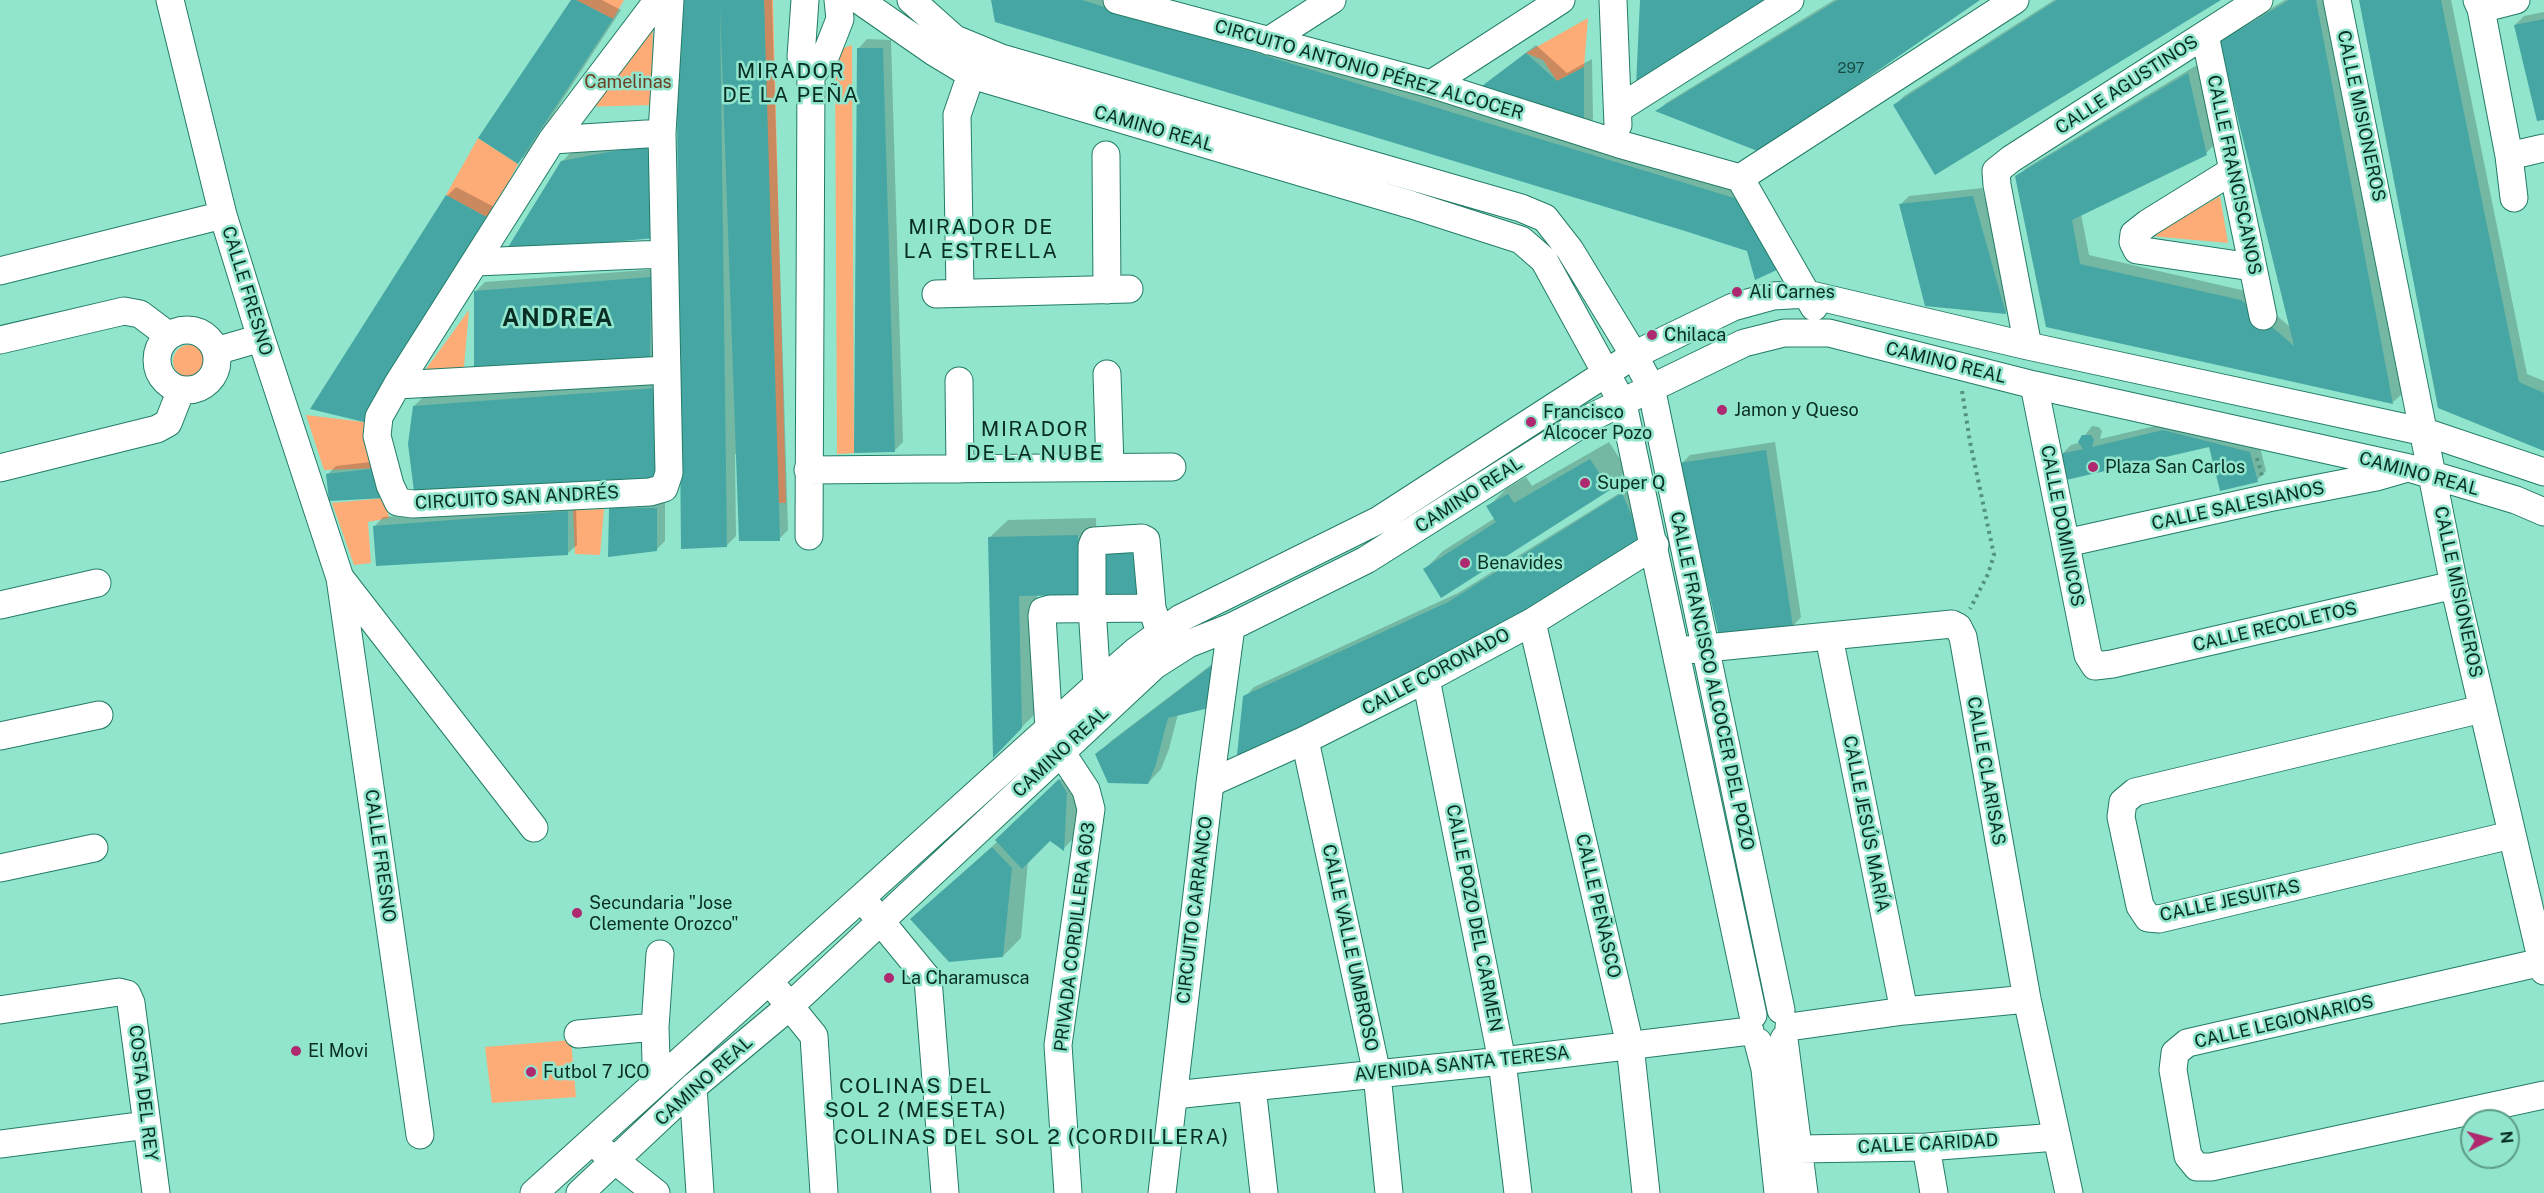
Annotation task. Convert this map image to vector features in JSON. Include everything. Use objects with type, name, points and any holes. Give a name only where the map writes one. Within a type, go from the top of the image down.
[{"type":"street","name":"CALLE FRESNO","points":[[170,0],[223,215],[340,578],[420,1135]]},
{"type":"street","name":"CIRCUITO SAN ANDRÉS","points":[[658,0],[552,140],[379,417],[377,436],[390,485],[398,502],[413,504],[650,492],[664,488],[669,473],[662,133],[670,0]]},
{"type":"street","points":[[805,0],[801,57],[811,76],[809,536]]},
{"type":"street","points":[[811,76],[825,57],[840,19],[838,0]]},
{"type":"street","name":"CAMINO REAL","points":[[859,0],[975,62],[1521,240],[1544,260],[1606,373]]},
{"type":"street","name":"CIRCUITO ANTONIO PÉREZ ALCOCER","points":[[1117,0],[1431,84],[1619,144],[1740,178]]},
{"type":"street","points":[[1268,41],[1332,0]]},
{"type":"street","points":[[1431,84],[1561,0]]},
{"type":"street","points":[[1613,0],[1619,144]]},
{"type":"street","points":[[1618,109],[1790,0]]},
{"type":"street","points":[[1829,333],[1740,178],[2015,0]]},
{"type":"street","name":"CALLE AGUSTINOS","points":[[2028,346],[1996,171],[2011,159],[2259,0]]},
{"type":"street","name":"CALLE MISIONEROS","points":[[2337,0],[2425,432],[2422,472],[2454,585],[2543,967]]},
{"type":"street","points":[[2514,198],[2509,156],[2479,4],[2516,0]]},
{"type":"street","name":"CAMINO REAL","points":[[922,5],[975,62],[1521,208],[1545,218],[1570,250],[1634,355]]},
{"type":"street","name":"CALLE FRANCISCANOS","points":[[2205,35],[2263,316]]},
{"type":"street","points":[[975,62],[957,115],[948,293],[1118,290],[1106,155]]},
{"type":"street","points":[[552,140],[662,133]]},
{"type":"street","points":[[2509,156],[2544,148]]},
{"type":"street","points":[[2232,171],[2148,223],[2134,234],[2133,242],[2137,250],[2252,267]]},
{"type":"street","points":[[0,271],[223,215]]},
{"type":"street","points":[[476,262],[663,254]]},
{"type":"street","name":"CAMINO REAL","points":[[580,1193],[693,1087],[790,1006],[879,921],[1055,741],[1097,685],[1160,633],[1181,618],[1379,520],[1634,355],[1733,307],[1773,296],[1807,294],[2028,346],[2425,432],[2544,472]]},
{"type":"street","points":[[0,340],[123,311],[140,314],[168,335]]},
{"type":"street","points":[[182,329],[196,330],[209,338],[216,351],[217,367],[209,381],[196,389],[181,390],[166,382],[157,367],[158,349],[168,335],[182,329]]},
{"type":"street","name":"CAMINO REAL","points":[[534,1193],[862,897],[1055,741],[1155,665],[1188,644],[1231,627],[1366,560],[1594,416],[1623,404],[1651,387],[1744,343],[1784,333],[1829,333],[2034,385],[2422,472],[2516,500],[2544,512]]},
{"type":"street","points":[[216,351],[261,338]]},
{"type":"street","name":"CALLE FRANCISCO ALCOCER DEL POZO","points":[[1634,355],[1651,387],[1704,647],[1769,1028],[1765,1069],[1778,1193]]},
{"type":"street","points":[[397,385],[666,370]]},
{"type":"street","name":"CALLE FRANCISCO ALCOCER DEL POZO","points":[[1606,373],[1623,404],[1677,651],[1799,1149],[1804,1193]]},
{"type":"street","points":[[1107,374],[1110,467]]},
{"type":"street","points":[[959,381],[960,469]]},
{"type":"street","name":"CALLE DOMINICOS","points":[[2034,385],[2088,655],[2095,666]]},
{"type":"street","points":[[0,468],[157,429],[168,423],[181,390]]},
{"type":"street","points":[[808,470],[1172,466]]},
{"type":"street","name":"CALLE SALESIANOS","points":[[2066,543],[2268,498],[2376,477],[2422,472]]},
{"type":"street","points":[[1097,685],[1092,608],[1092,546],[1094,541],[1142,538],[1146,540],[1152,608],[1160,633]]},
{"type":"street","name":"CALLE CORONADO","points":[[1210,783],[1305,740],[1426,679],[1532,622],[1655,545]]},
{"type":"street","name":"CALLE FRESNO","points":[[340,578],[534,828]]},
{"type":"street","points":[[0,605],[97,583]]},
{"type":"street","name":"CALLE RECOLETOS","points":[[2095,666],[2123,662],[2454,585]]},
{"type":"street","points":[[1055,741],[1042,616],[1044,611],[1050,609],[1152,608]]},
{"type":"street","name":"CALLE PEÑASCO","points":[[1532,622],[1630,1045],[1646,1193]]},
{"type":"street","points":[[1677,651],[1952,624],[1959,627]]},
{"type":"street","name":"CIRCUITO CARRANCO","points":[[1162,1193],[1210,783],[1231,627]]},
{"type":"street","name":"CALLE CLARISAS","points":[[1959,627],[2027,999],[2069,1193]]},
{"type":"street","name":"CALLE JESÚS MARÍA","points":[[1829,637],[1904,1011]]},
{"type":"street","name":"CALLE POZO DEL CARMEN","points":[[1426,679],[1502,1061],[1518,1193]]},
{"type":"street","name":"CALLE JESUITAS","points":[[2482,710],[2134,792],[2123,802],[2121,817],[2140,906],[2148,918],[2160,920],[2511,835]]},
{"type":"street","points":[[0,736],[99,715]]},
{"type":"street","name":"CALLE VALLE UMBROSO","points":[[1305,740],[1377,1074],[1389,1193]]},
{"type":"street","name":"PRIVADA CORDILLERA 603","points":[[1055,741],[1086,790],[1091,809],[1058,1046],[1068,1193]]},
{"type":"street","points":[[0,868],[94,848]]},
{"type":"street","points":[[862,897],[879,921],[907,951],[928,979],[945,1193]]},
{"type":"street","points":[[660,954],[655,1027],[656,1061],[664,1076]]},
{"type":"street","name":"CALLE LEGIONARIOS","points":[[2543,967],[2187,1043],[2175,1053],[2173,1070],[2188,1156],[2197,1167],[2211,1167],[2544,1095]]},
{"type":"street","points":[[770,980],[814,1036],[824,1193]]},
{"type":"street","name":"COSTA DEL REY","points":[[0,1010],[119,992],[127,994],[131,1003],[156,1193]]},
{"type":"street","name":"AVENIDA SANTA TERESA","points":[[1174,1095],[1502,1061],[1904,1011],[2027,999]]},
{"type":"street","points":[[578,1034],[655,1027]]},
{"type":"street","points":[[693,1087],[700,1193]]},
{"type":"street","points":[[1252,1087],[1264,1193]]},
{"type":"street","points":[[0,1144],[147,1125]]},
{"type":"street","name":"CALLE CARIDAD","points":[[1799,1149],[1926,1147],[2057,1137]]},
{"type":"street","points":[[591,1143],[656,1193]]},
{"type":"street","points":[[1926,1147],[1934,1193]]},
{"type":"path","points":[[1959,367],[1970,442],[1994,555],[1989,574],[1959,627]]},
{"type":"path","points":[[2251,434],[2268,498]]},
{"type":"green space","points":[[576,0],[624,0],[613,19]]},
{"type":"green space","points":[[764,0],[773,0],[786,503],[772,503]]},
{"type":"green space","name":"Camelinas","points":[[653,11],[652,105],[581,107]]},
{"type":"green space","points":[[1588,18],[1584,67],[1557,81],[1543,60],[1526,53]]},
{"type":"green space","points":[[852,45],[854,453],[837,454],[835,51]]},
{"type":"green space","points":[[478,138],[518,164],[490,219],[446,195]]},
{"type":"green space","points":[[2220,196],[2228,243],[2151,236]]},
{"type":"green space","points":[[469,310],[464,367],[423,373]]},
{"type":"green space","points":[[189,345],[201,349],[205,361],[201,373],[189,377],[177,373],[173,361],[177,349]]},
{"type":"green space","points":[[306,415],[364,422],[379,468],[324,470]]},
{"type":"green space","points":[[385,498],[389,518],[368,522],[371,563],[354,565],[332,503]]},
{"type":"green space","points":[[604,509],[600,555],[575,554],[573,510]]},
{"type":"green space","name":"Futbol 7 JCO","points":[[571,1040],[576,1097],[492,1103],[485,1047]]},
{"type":"building","points":[[571,0],[576,0],[613,19],[518,164],[478,138]]},
{"type":"building","points":[[676,0],[764,0],[780,541],[739,541],[720,6],[727,547],[681,549]]},
{"type":"building","points":[[991,0],[1082,0],[1741,200],[1779,269],[1755,280],[1747,251],[995,22]]},
{"type":"building","points":[[1640,0],[1774,0],[1636,86]]},
{"type":"building","points":[[1838,0],[1980,0],[1760,152],[1655,111]]},
{"type":"building","points":[[2057,0],[2221,0],[1935,175],[1893,105]]},
{"type":"building","points":[[2289,0],[2316,0],[2393,404],[2046,327],[2015,176],[2188,73],[2207,155],[2072,220],[2080,264],[2241,300],[2294,346],[2219,42]]},
{"type":"building","points":[[2359,0],[2441,0],[2519,382],[2544,393],[2544,451],[2438,408]]},
{"type":"building","points":[[2544,19],[2544,120],[2537,121],[2514,25]]},
{"type":"building","points":[[857,48],[883,48],[895,452],[854,453]]},
{"type":"building","points":[[1526,53],[1557,81],[1584,67],[1584,130],[1478,89]]},
{"type":"building","points":[[651,144],[655,238],[505,252],[561,161]]},
{"type":"building","points":[[446,195],[490,219],[364,422],[310,409]]},
{"type":"building","points":[[1973,196],[2006,314],[1925,306],[1899,204]]},
{"type":"building","points":[[651,277],[650,360],[474,369],[474,291]]},
{"type":"building","points":[[656,388],[658,480],[414,491],[408,444],[413,406]]},
{"type":"building","name":"Plaza San Carlos","points":[[2163,430],[2250,452],[2258,482],[2220,491],[2209,447],[2066,480],[2060,454],[2083,449],[2078,442],[2082,435],[2091,435],[2094,440],[2092,447]]},
{"type":"building","points":[[1766,450],[1793,627],[1719,636],[1679,463]]},
{"type":"building","points":[[1590,459],[1610,490],[1441,598],[1423,569],[1496,522],[1486,506],[1508,494],[1514,503]]},
{"type":"building","points":[[379,468],[385,498],[329,501],[326,474]]},
{"type":"building","points":[[1622,493],[1643,542],[1473,644],[1236,765],[1243,696],[1448,602]]},
{"type":"building","points":[[609,508],[657,508],[657,551],[608,557]]},
{"type":"building","points":[[568,511],[568,555],[376,566],[373,526]]},
{"type":"building","points":[[1078,535],[1079,595],[1019,596],[1022,728],[993,758],[988,537]]},
{"type":"building","points":[[1145,546],[1146,601],[1103,602],[1102,547]]},
{"type":"building","points":[[1215,663],[1213,707],[1168,718],[1156,764],[1148,784],[1108,783],[1095,754]]},
{"type":"building","points":[[1059,779],[1067,793],[1064,851],[1050,841],[1022,869],[995,840]]},
{"type":"building","points":[[992,847],[1012,868],[1003,957],[949,962],[910,919]]},
{"type":"place","name":"Ali Carnes","points":[[1737,292]]},
{"type":"place","name":"Chilaca","points":[[1652,335]]},
{"type":"place","name":"Jamon y Queso","points":[[1722,410]]},
{"type":"place","name":"Francisco Alcocer Pozo","points":[[1531,422]]},
{"type":"place","name":"Plaza San Carlos","points":[[2093,467]]},
{"type":"place","name":"Super Q","points":[[1585,483]]},
{"type":"place","name":"Benavides","points":[[1465,563]]},
{"type":"place","name":"Secundaria \"Jose Clemente Orozco\"","points":[[577,913]]},
{"type":"place","name":"La Charamusca","points":[[889,978]]},
{"type":"place","name":"El Movi","points":[[296,1051]]},
{"type":"place","name":"Futbol 7 JCO","points":[[531,1072]]},
{"type":"district","name":"MIRADOR DE LA PEÑA","points":[[791,84]]},
{"type":"district","name":"MIRADOR DE LA ESTRELLA","points":[[981,240]]},
{"type":"district","name":"ANDREA","points":[[558,319]]},
{"type":"district","name":"MIRADOR DE LA NUBE","points":[[1035,442]]},
{"type":"district","name":"COLINAS DEL SOL 2 (MESETA)","points":[[916,1099]]},
{"type":"district","name":"COLINAS DEL SOL 2 (CORDILLERA)","points":[[1032,1138]]}]
